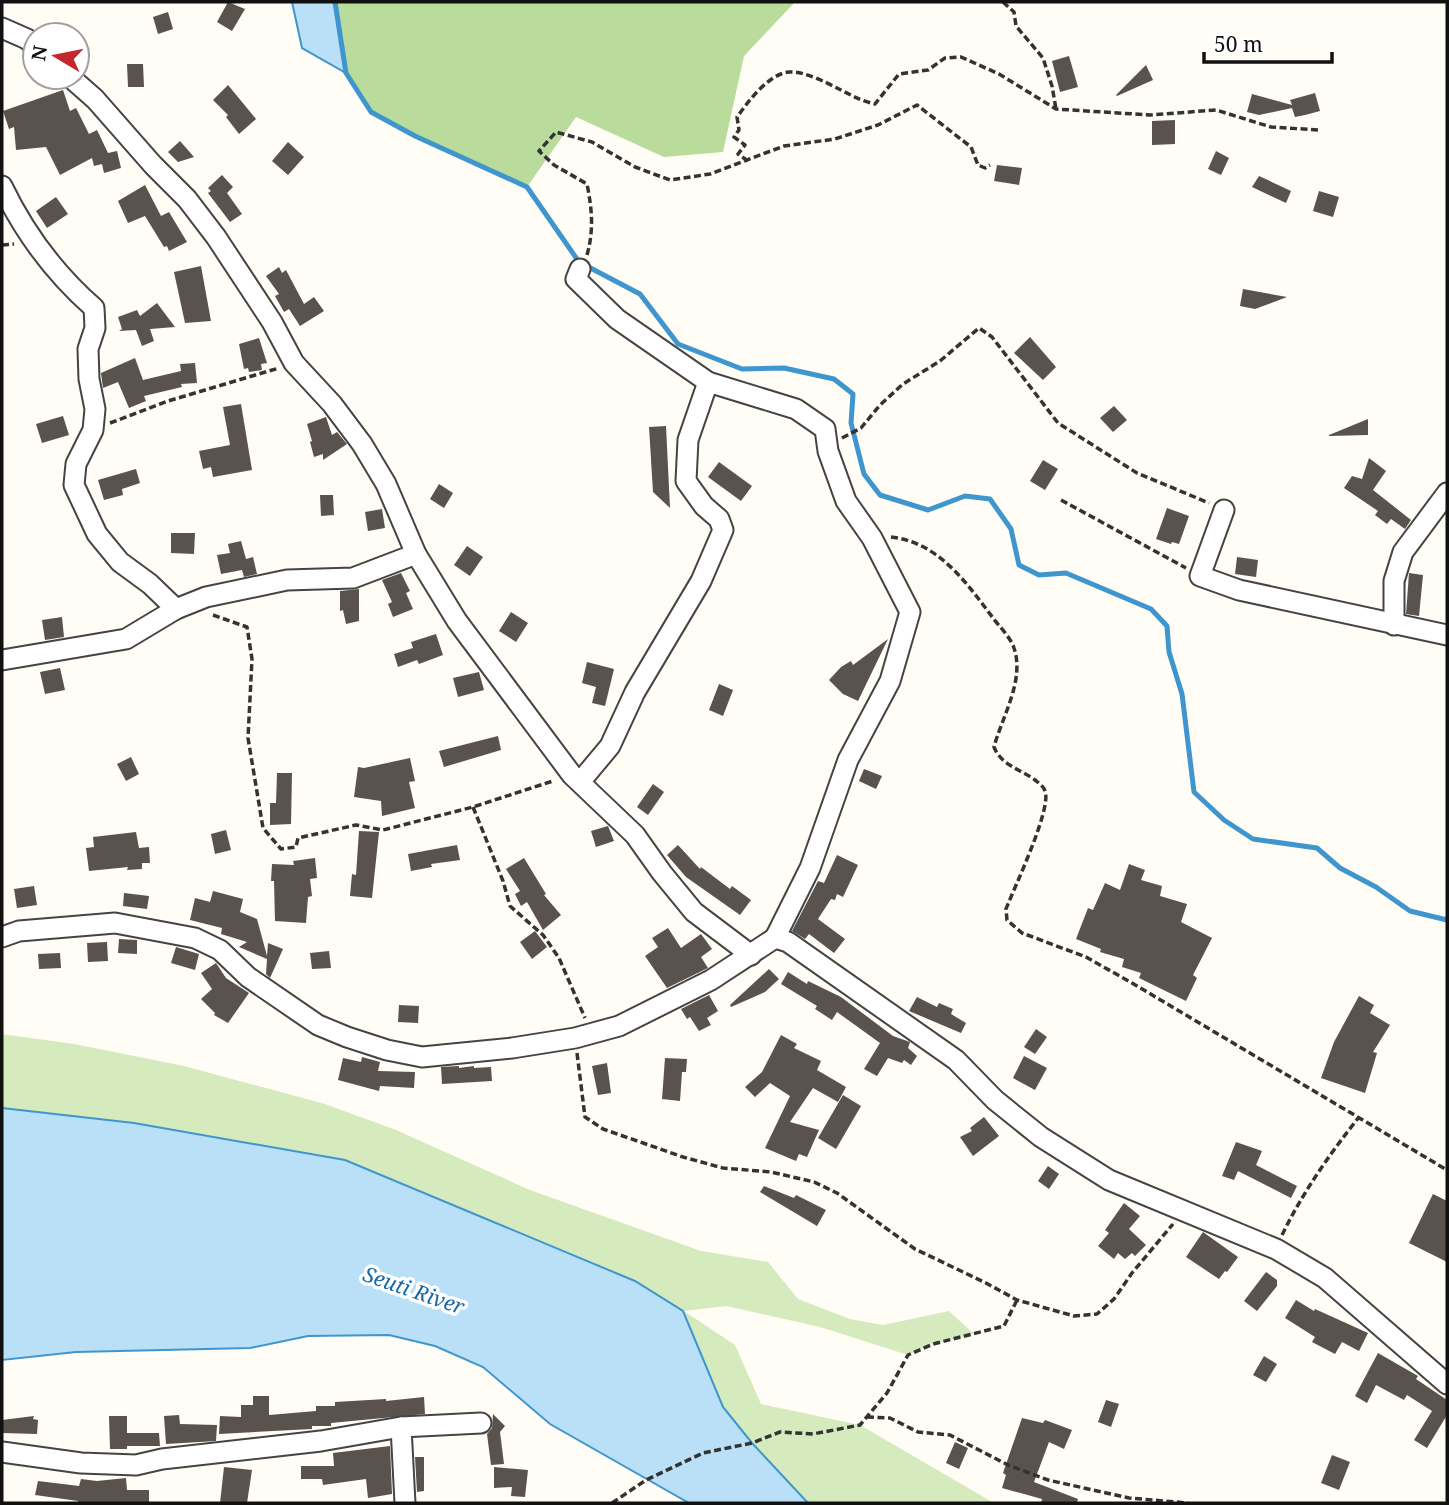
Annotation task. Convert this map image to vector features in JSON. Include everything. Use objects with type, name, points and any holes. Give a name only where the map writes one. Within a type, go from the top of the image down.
[{"type":"street","points":[[2,28],[21,36]]},
{"type":"street","points":[[86,91],[187,199],[216,237],[272,322],[294,363],[332,404],[362,444],[386,484],[416,554],[457,621],[576,778],[635,835],[694,912],[751,956]]},
{"type":"street","points":[[2,186],[32,241],[65,282],[94,308],[95,328],[88,349],[89,379],[95,409],[92,431],[76,464],[75,485],[97,534],[120,562],[176,608]]},
{"type":"street","points":[[2,937],[19,931],[116,923],[195,938],[220,950],[248,976],[318,1025],[387,1050],[422,1057],[512,1048],[584,1036],[619,1026],[657,1009],[751,956],[775,938],[810,868],[848,760],[890,681],[910,612],[872,538],[846,501],[828,452],[825,429],[796,408],[708,382],[617,319],[576,279],[584,262]]},
{"type":"street","points":[[576,778],[610,746],[635,692],[701,581],[723,530],[719,519],[704,506],[685,481],[688,440],[708,382]]},
{"type":"street","points":[[1394,625],[1394,581],[1403,552],[1447,493]]},
{"type":"street","points":[[1224,510],[1200,576],[1239,590],[1447,635]]},
{"type":"street","points":[[2,660],[126,639],[176,608],[206,597],[287,580],[353,578],[416,554]]},
{"type":"street","points":[[775,938],[788,942],[956,1060],[995,1100],[1041,1137],[1109,1180],[1276,1249],[1325,1278],[1447,1384]]},
{"type":"street","points":[[2,1452],[81,1463],[136,1465],[162,1459],[321,1441],[401,1427],[481,1423]]},
{"type":"street","points":[[401,1427],[405,1503]]},
{"type":"path","points":[[1003,2],[1014,12],[1016,26],[1043,58],[1056,109]]},
{"type":"path","points":[[748,161],[738,154],[746,145],[734,137],[738,130],[737,117],[759,89],[789,72],[810,76],[855,99],[875,104],[899,74],[928,70],[945,58],[961,57],[999,74],[1056,109],[1150,115],[1216,110],[1271,127],[1320,130]]},
{"type":"path","points":[[584,262],[593,211],[587,184],[554,165],[540,151],[556,132],[592,142],[635,167],[670,180],[710,174],[783,146],[835,139],[878,125],[917,105],[971,147],[978,165],[985,169],[990,165]]},
{"type":"path","points":[[844,437],[861,428],[880,405],[903,384],[940,361],[979,328],[992,337],[1058,423],[1137,473],[1224,510]]},
{"type":"path","points":[[92,431],[167,401],[294,363]]},
{"type":"path","points":[[1061,500],[1200,576]]},
{"type":"path","points":[[872,538],[887,536],[910,539],[940,556],[969,585],[1014,648],[1016,671],[1011,698],[994,747],[998,758],[1045,789],[1047,801],[1006,908],[1007,920],[1022,933],[1086,957],[1132,983],[1447,1170]]},
{"type":"path","points":[[209,614],[247,627],[252,659],[248,738],[263,828],[281,849],[296,847],[298,838],[321,832],[356,825],[383,830],[576,778]]},
{"type":"path","points":[[472,807],[503,881],[510,906],[543,935],[559,958],[584,1036],[585,1117],[603,1129],[723,1168],[771,1172],[814,1182],[861,1209],[915,1250],[1017,1300],[1074,1316],[1097,1314],[1114,1299],[1132,1273],[1184,1212]]},
{"type":"path","points":[[1276,1249],[1296,1207],[1325,1161],[1359,1117]]},
{"type":"path","points":[[612,1503],[646,1480],[703,1453],[752,1443],[780,1432],[814,1434],[860,1426],[887,1394],[908,1354],[933,1344],[1004,1326],[1017,1300]]},
{"type":"path","points":[[867,1417],[890,1418],[918,1432],[950,1435],[1008,1465],[1048,1480],[1129,1498],[1188,1503]]},
{"type":"green space","points":[[335,2],[795,2],[744,56],[723,152],[664,157],[576,117],[527,187],[415,136],[371,112],[345,69]]},
{"type":"green space","points":[[2,1034],[74,1044],[184,1066],[325,1104],[396,1130],[530,1190],[701,1251],[768,1262],[798,1299],[850,1319],[883,1325],[949,1311],[974,1334],[933,1344],[908,1355],[820,1327],[726,1306],[684,1311],[735,1345],[761,1404],[860,1425],[994,1503],[808,1503],[752,1443],[723,1407],[683,1311],[635,1281],[345,1160],[134,1123],[2,1108]]},
{"type":"water","points":[[292,2],[334,2],[346,73],[302,48]]},
{"type":"water","name":"Seuti River","points":[[2,1108],[134,1123],[345,1160],[635,1281],[683,1311],[723,1407],[752,1443],[808,1503],[689,1503],[550,1424],[483,1367],[435,1346],[389,1335],[308,1336],[250,1348],[76,1352],[2,1360]]},
{"type":"building","points":[[228,2],[245,9],[232,31],[217,22]]},
{"type":"building","points":[[168,12],[173,29],[158,34],[153,17]]},
{"type":"building","points":[[1069,56],[1078,87],[1060,92],[1052,61]]},
{"type":"building","points":[[127,64],[143,64],[144,87],[128,87]]},
{"type":"building","points":[[1146,65],[1153,80],[1117,96],[1116,95]]},
{"type":"building","points":[[228,85],[256,119],[239,134],[226,117],[228,115],[213,100]]},
{"type":"building","points":[[63,91],[70,111],[76,108],[89,134],[97,130],[108,153],[117,151],[121,168],[104,173],[102,164],[94,166],[92,158],[60,175],[46,147],[16,150],[14,127],[9,129],[3,111]]},
{"type":"building","points":[[1315,93],[1320,111],[1295,117],[1292,108],[1259,115],[1247,112],[1252,94],[1292,105],[1290,100]]},
{"type":"building","points":[[1175,120],[1175,144],[1152,145],[1152,121]]},
{"type":"building","points":[[180,141],[194,157],[178,162],[168,152]]},
{"type":"building","points":[[288,142],[304,157],[288,175],[272,161]]},
{"type":"building","points":[[1216,151],[1229,158],[1221,175],[1208,169]]},
{"type":"building","points":[[997,165],[1022,168],[1019,185],[994,181]]},
{"type":"building","points":[[222,175],[233,187],[227,193],[242,214],[230,222],[208,193],[211,191],[208,188]]},
{"type":"building","points":[[1259,176],[1291,191],[1286,203],[1252,187]]},
{"type":"building","points":[[145,185],[161,216],[169,212],[187,242],[169,251],[145,216],[128,223],[118,201]]},
{"type":"building","points":[[1319,191],[1339,197],[1333,217],[1313,211]]},
{"type":"building","points":[[56,197],[68,214],[47,228],[36,211]]},
{"type":"building","points":[[201,266],[211,321],[185,323],[174,272]]},
{"type":"building","points":[[279,267],[282,273],[286,270],[304,304],[314,297],[324,311],[300,326],[289,309],[284,312],[275,296],[279,294],[266,276]]},
{"type":"building","points":[[1243,289],[1287,297],[1255,309],[1240,306]]},
{"type":"building","points":[[157,303],[175,327],[150,329],[154,341],[142,346],[136,330],[119,331],[122,329],[118,317],[137,310],[140,316]]},
{"type":"building","points":[[1030,337],[1056,367],[1043,380],[1014,353]]},
{"type":"building","points":[[259,338],[267,363],[261,364],[262,370],[249,372],[248,368],[244,369],[239,344]]},
{"type":"building","points":[[135,358],[143,380],[181,371],[180,364],[195,363],[197,383],[181,384],[182,387],[144,396],[146,401],[129,408],[118,382],[103,388],[101,373]]},
{"type":"building","points":[[241,404],[252,470],[213,477],[211,467],[203,469],[199,451],[230,445],[223,407]]},
{"type":"building","points":[[1114,406],[1127,420],[1113,432],[1100,418]]},
{"type":"building","points":[[63,416],[69,435],[42,443],[36,424]]},
{"type":"building","points":[[326,417],[332,435],[337,432],[347,444],[323,460],[323,454],[314,457],[307,424]]},
{"type":"building","points":[[1368,419],[1368,435],[1329,436],[1329,435]]},
{"type":"building","points":[[666,426],[670,508],[653,492],[649,427]]},
{"type":"building","points":[[1369,458],[1386,471],[1373,490],[1411,520],[1405,529],[1391,519],[1387,524],[1375,515],[1378,511],[1344,488],[1352,476],[1362,479]]},
{"type":"building","points":[[1043,460],[1058,469],[1045,490],[1030,481]]},
{"type":"building","points":[[719,462],[752,486],[741,501],[708,477]]},
{"type":"building","points":[[136,469],[140,483],[122,489],[123,495],[104,500],[98,480]]},
{"type":"building","points":[[439,484],[453,493],[444,508],[430,499]]},
{"type":"building","points":[[320,495],[333,495],[334,515],[321,516]]},
{"type":"building","points":[[1167,508],[1189,516],[1179,544],[1156,539]]},
{"type":"building","points":[[382,509],[385,528],[368,531],[365,512]]},
{"type":"building","points":[[171,533],[195,533],[194,554],[171,553]]},
{"type":"building","points":[[241,541],[246,559],[253,557],[257,574],[244,577],[242,570],[221,574],[217,555],[230,553],[228,544]]},
{"type":"building","points":[[467,546],[483,557],[470,576],[454,565]]},
{"type":"building","points":[[1237,557],[1258,560],[1256,577],[1235,574]]},
{"type":"building","points":[[401,573],[410,591],[406,593],[413,609],[393,617],[388,604],[392,602],[382,580]]},
{"type":"building","points":[[1409,573],[1423,575],[1419,616],[1406,614]]},
{"type":"building","points":[[359,589],[359,621],[346,624],[343,610],[340,611],[340,591]]},
{"type":"building","points":[[511,612],[528,623],[516,642],[499,631]]},
{"type":"building","points":[[62,617],[64,637],[45,640],[42,620]]},
{"type":"building","points":[[436,634],[443,655],[419,664],[417,660],[398,667],[394,654],[413,648],[411,642]]},
{"type":"building","points":[[888,639],[858,701],[843,694],[829,680],[841,667],[851,661],[853,665]]},
{"type":"building","points":[[587,662],[614,669],[605,706],[592,703],[596,687],[582,683]]},
{"type":"building","points":[[60,668],[65,690],[45,694],[40,672]]},
{"type":"building","points":[[479,672],[484,690],[458,697],[453,678]]},
{"type":"building","points":[[719,684],[733,690],[723,716],[709,710]]},
{"type":"building","points":[[498,736],[501,750],[444,767],[439,751]]},
{"type":"building","points":[[131,757],[139,774],[126,781],[117,764]]},
{"type":"building","points":[[410,758],[415,781],[409,782],[415,808],[382,816],[381,801],[354,797],[358,767]]},
{"type":"building","points":[[864,769],[882,776],[876,789],[859,781]]},
{"type":"building","points":[[277,773],[292,773],[291,824],[270,825],[270,803],[276,803]]},
{"type":"building","points":[[653,784],[664,792],[648,815],[637,807]]},
{"type":"building","points":[[608,826],[614,841],[596,847],[591,831]]},
{"type":"building","points":[[226,830],[231,850],[215,854],[211,834]]},
{"type":"building","points":[[359,831],[379,832],[372,898],[350,896],[352,874],[356,875]]},
{"type":"building","points":[[136,832],[139,848],[149,847],[150,863],[142,863],[142,869],[127,870],[128,867],[89,871],[86,848],[94,847],[93,837]]},
{"type":"building","points":[[457,845],[460,860],[431,864],[432,867],[411,871],[408,854]]},
{"type":"building","points":[[678,845],[700,869],[701,867],[730,889],[732,886],[751,900],[740,915],[686,877],[667,855]]},
{"type":"building","points":[[837,855],[858,865],[843,897],[837,894],[835,900],[831,899],[818,919],[845,939],[834,953],[809,934],[805,939],[792,931],[818,881],[824,883]]},
{"type":"building","points":[[315,858],[317,878],[310,879],[312,896],[308,897],[306,923],[275,921],[272,864],[294,865],[293,861]]},
{"type":"building","points":[[524,858],[546,894],[544,895],[561,915],[543,930],[527,902],[521,906],[515,894],[520,891],[506,869]]},
{"type":"building","points":[[1129,864],[1145,870],[1141,880],[1162,886],[1160,896],[1187,904],[1181,922],[1212,938],[1193,975],[1197,978],[1186,1001],[1139,978],[1141,973],[1122,967],[1124,959],[1100,952],[1101,949],[1076,939],[1088,908],[1093,910],[1105,883],[1120,890]]},
{"type":"building","points":[[34,886],[37,905],[17,908],[14,889]]},
{"type":"building","points":[[213,891],[243,899],[240,912],[257,919],[267,956],[268,943],[283,949],[270,978],[266,974],[267,959],[239,947],[247,942],[221,934],[222,928],[190,920],[195,898],[210,902]]},
{"type":"building","points":[[124,893],[149,896],[147,909],[123,906]]},
{"type":"building","points":[[668,928],[681,948],[701,934],[712,949],[701,957],[708,968],[667,988],[645,956],[658,947],[652,938]]},
{"type":"building","points":[[535,931],[547,947],[532,959],[520,942]]},
{"type":"building","points":[[119,939],[137,940],[137,954],[118,953]]},
{"type":"building","points":[[107,942],[108,961],[88,962],[87,943]]},
{"type":"building","points":[[176,947],[199,954],[195,970],[171,963]]},
{"type":"building","points":[[329,951],[331,968],[312,969],[310,953]]},
{"type":"building","points":[[60,953],[61,968],[39,969],[38,954]]},
{"type":"building","points":[[216,963],[226,978],[249,993],[228,1023],[214,1015],[201,999],[212,989],[201,973]]},
{"type":"building","points":[[769,969],[779,979],[765,992],[731,1007],[730,1005]]},
{"type":"building","points":[[788,972],[807,984],[808,981],[841,997],[893,1036],[910,1042],[908,1048],[917,1056],[911,1065],[904,1060],[902,1063],[888,1058],[877,1076],[864,1069],[880,1043],[837,1012],[832,1020],[815,1009],[817,1006],[781,984]]},
{"type":"building","points":[[709,995],[718,1011],[707,1018],[711,1025],[699,1031],[681,1009]]},
{"type":"building","points":[[1359,996],[1374,1005],[1370,1013],[1390,1025],[1373,1052],[1377,1053],[1365,1093],[1321,1078],[1334,1042]]},
{"type":"building","points":[[917,997],[937,1007],[939,1003],[953,1009],[951,1014],[966,1023],[961,1033],[909,1011]]},
{"type":"building","points":[[399,1005],[419,1006],[418,1023],[398,1022]]},
{"type":"building","points":[[1036,1029],[1047,1037],[1035,1054],[1024,1047]]},
{"type":"building","points":[[781,1035],[797,1044],[794,1048],[821,1061],[817,1070],[846,1087],[838,1102],[813,1088],[790,1122],[819,1130],[807,1157],[799,1154],[796,1161],[765,1148],[790,1096],[770,1083],[755,1097],[745,1087],[762,1072]]},
{"type":"building","points":[[1024,1056],[1047,1068],[1035,1090],[1013,1078]]},
{"type":"building","points":[[362,1057],[380,1062],[378,1071],[415,1072],[414,1088],[380,1086],[379,1091],[338,1080],[343,1058],[361,1062]]},
{"type":"building","points":[[665,1058],[687,1059],[686,1072],[682,1072],[680,1101],[662,1099]]},
{"type":"building","points":[[607,1063],[611,1093],[598,1095],[592,1066]]},
{"type":"building","points":[[441,1067],[491,1067],[492,1081],[442,1084]]},
{"type":"building","points":[[843,1095],[861,1106],[836,1149],[818,1138]]},
{"type":"building","points":[[984,1117],[999,1136],[973,1156],[960,1137],[972,1131],[970,1128]]},
{"type":"building","points":[[1236,1142],[1262,1151],[1256,1165],[1297,1186],[1291,1198],[1238,1171],[1234,1180],[1222,1176]]},
{"type":"building","points":[[1048,1166],[1059,1174],[1049,1189],[1038,1181]]},
{"type":"building","points":[[764,1186],[794,1198],[796,1195],[826,1210],[817,1226],[760,1192]]},
{"type":"building","points":[[1433,1194],[1447,1201],[1447,1262],[1409,1243]]},
{"type":"building","points":[[1124,1203],[1140,1216],[1129,1229],[1146,1245],[1135,1256],[1132,1253],[1125,1259],[1118,1253],[1114,1259],[1098,1246],[1109,1233],[1105,1230]]},
{"type":"building","points":[[1203,1232],[1238,1257],[1219,1279],[1186,1257]]},
{"type":"building","points":[[1266,1272],[1277,1280],[1277,1286],[1257,1311],[1244,1301]]},
{"type":"building","points":[[1296,1300],[1314,1311],[1315,1309],[1368,1333],[1359,1351],[1342,1342],[1335,1354],[1312,1342],[1315,1337],[1285,1318]]},
{"type":"building","points":[[1378,1353],[1418,1376],[1416,1379],[1447,1400],[1447,1415],[1427,1448],[1414,1440],[1432,1411],[1407,1395],[1404,1400],[1376,1385],[1367,1403],[1355,1396]]},
{"type":"building","points":[[1264,1356],[1277,1364],[1266,1382],[1253,1375]]},
{"type":"building","points":[[253,1396],[269,1396],[269,1415],[316,1411],[316,1406],[335,1406],[335,1402],[424,1397],[425,1414],[331,1423],[331,1426],[312,1426],[312,1429],[219,1434],[220,1416],[241,1417],[241,1405],[253,1405]]},
{"type":"building","points":[[1106,1400],[1119,1404],[1111,1427],[1098,1422]]},
{"type":"building","points":[[493,1414],[505,1426],[500,1432],[504,1464],[491,1465],[487,1434],[492,1428]]},
{"type":"building","points":[[179,1415],[180,1424],[217,1425],[216,1441],[166,1444],[164,1416]]},
{"type":"building","points":[[34,1416],[33,1419],[38,1420],[37,1434],[2,1433],[2,1420]]},
{"type":"building","points":[[109,1416],[127,1416],[127,1433],[159,1433],[160,1446],[110,1449]]},
{"type":"building","points":[[1022,1418],[1043,1423],[1045,1420],[1072,1430],[1064,1449],[1049,1442],[1034,1482],[1078,1499],[1077,1503],[1041,1503],[1042,1499],[1002,1488],[1006,1475],[1003,1473]]},
{"type":"building","points":[[955,1442],[968,1448],[959,1469],[946,1463]]},
{"type":"building","points":[[390,1446],[392,1494],[368,1498],[366,1479],[323,1485],[322,1479],[301,1479],[301,1466],[334,1466],[333,1453]]},
{"type":"building","points":[[1332,1455],[1350,1462],[1339,1490],[1321,1483]]},
{"type":"building","points":[[415,1457],[424,1457],[424,1491],[417,1492]]},
{"type":"building","points":[[224,1467],[252,1470],[247,1503],[220,1503]]},
{"type":"building","points":[[494,1467],[528,1470],[525,1497],[511,1496],[512,1487],[494,1488]]},
{"type":"building","points":[[126,1478],[127,1490],[149,1490],[149,1503],[78,1503],[35,1495],[38,1481],[79,1486],[81,1479],[97,1481]]},
{"type":"waterway","points":[[335,2],[346,73],[371,112],[415,136],[527,187],[579,262],[640,294],[678,344],[742,369],[784,368],[834,379],[853,394],[851,423],[864,474],[880,495],[928,510],[965,496],[990,499],[1011,529],[1019,565],[1039,575],[1066,573],[1151,609],[1167,626],[1169,652],[1182,694],[1194,792],[1224,820],[1253,839],[1317,848],[1340,868],[1376,887],[1410,911],[1447,920]]}]
